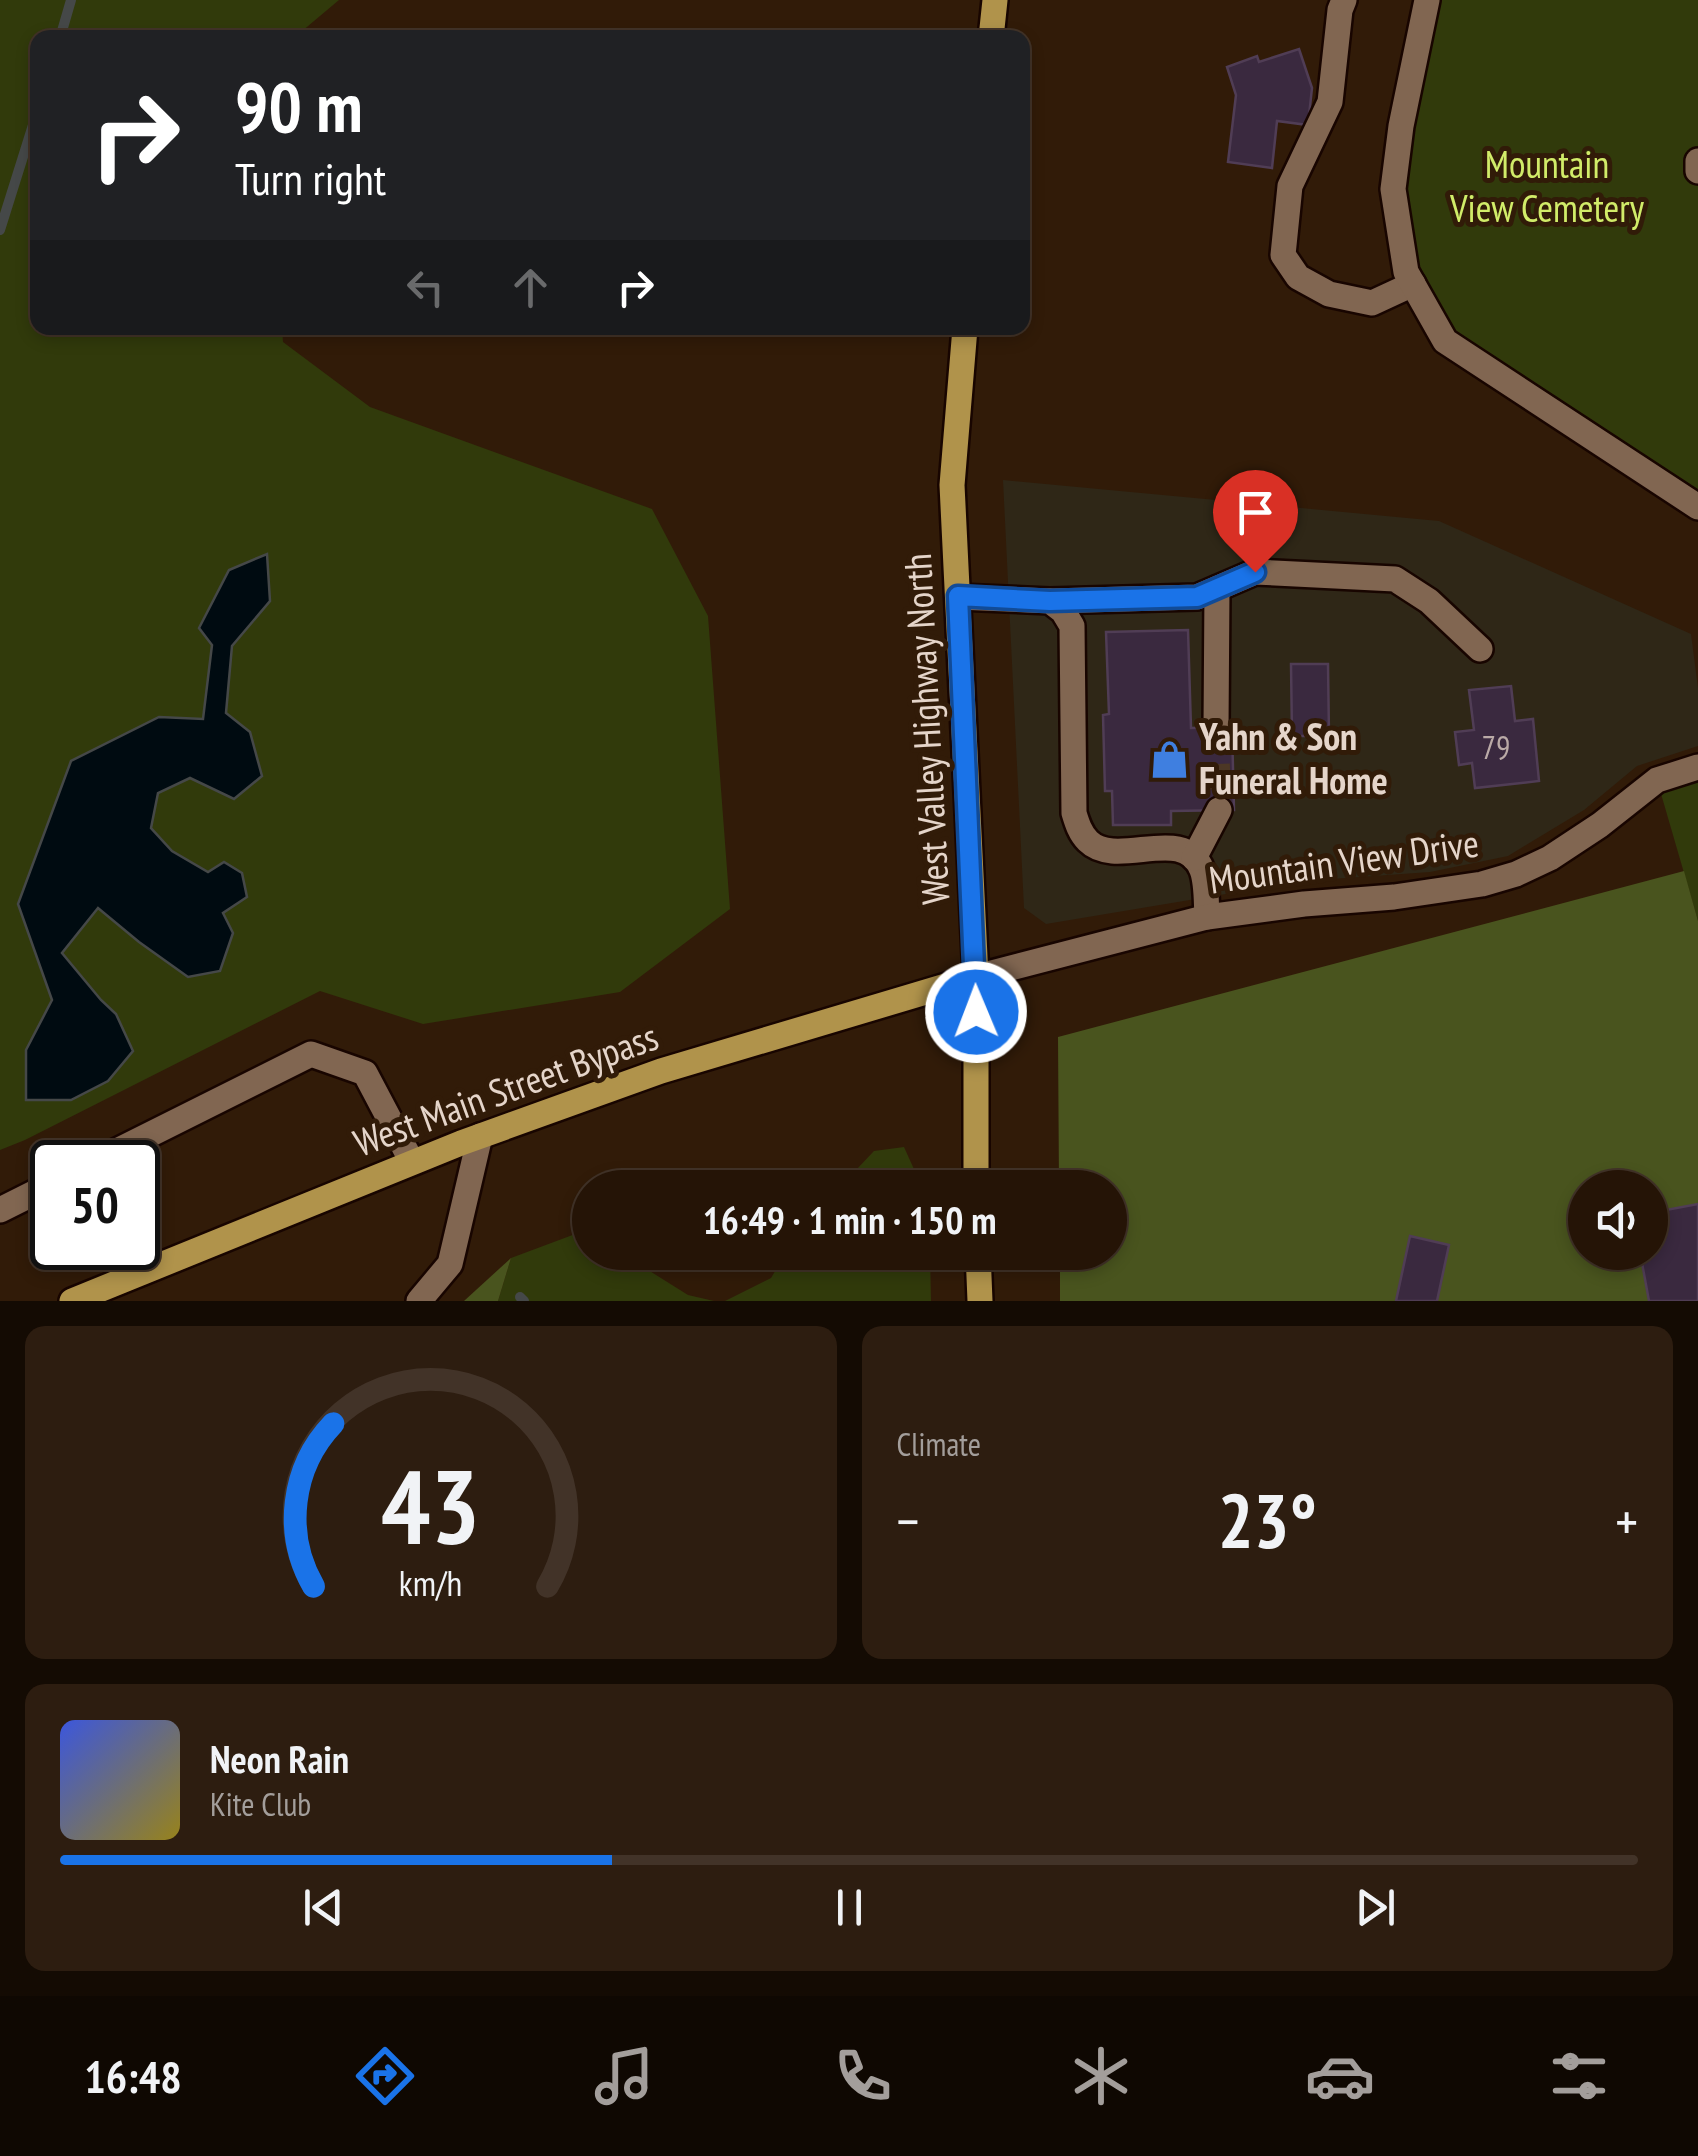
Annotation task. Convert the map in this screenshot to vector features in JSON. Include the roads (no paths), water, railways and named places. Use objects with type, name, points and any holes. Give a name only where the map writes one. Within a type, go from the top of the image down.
[{"type":"main road","points":[[992,30],[995,0]]},
{"type":"main road","name":"West Valley Highway North","points":[[964,335],[952,485],[976,976],[976,1170]]},
{"type":"main road","name":"West Main Street Bypass","points":[[72,1301],[480,1136],[661,1071],[976,976]]},
{"type":"main road","points":[[979,1270],[980,1301]]},
{"type":"street","points":[[1344,0],[1330,102],[1290,186],[1284,255],[1298,276],[1329,294],[1372,303],[1413,284]]},
{"type":"street","points":[[1427,0],[1401,126],[1393,189],[1406,272],[1445,341],[1698,507]]},
{"type":"street","points":[[1698,160],[1698,170]]},
{"type":"street","points":[[958,596],[1050,601],[1197,597],[1255,572],[1395,579],[1429,601],[1480,649]]},
{"type":"street","points":[[1216,728],[1217,589]]},
{"type":"street","points":[[1050,601],[1063,611],[1072,626],[1074,813],[1080,832],[1091,845],[1107,851],[1182,848],[1202,870],[1207,917]]},
{"type":"street","name":"Mountain View Drive","points":[[976,976],[1207,917],[1482,884],[1550,858],[1600,826],[1657,780],[1698,766]]},
{"type":"street","points":[[1194,858],[1219,810]]},
{"type":"street","points":[[139,1140],[311,1054],[366,1073],[412,1162]]},
{"type":"street","points":[[419,1301],[450,1264],[480,1136]]},
{"type":"street","points":[[0,1210],[30,1195]]},
{"type":"waterway","points":[[62,30],[71,0]]},
{"type":"waterway","points":[[0,230],[30,134]]},
{"type":"waterway","points":[[520,1297],[524,1301]]},
{"type":"tunnel","points":[[1216,727],[1219,810]]},
{"type":"place","name":"Yahn & Son Funeral Home","points":[[1169,759]]},
{"type":"park label","name":"Mountain View Cemetery","points":[[1547,187]]}]
